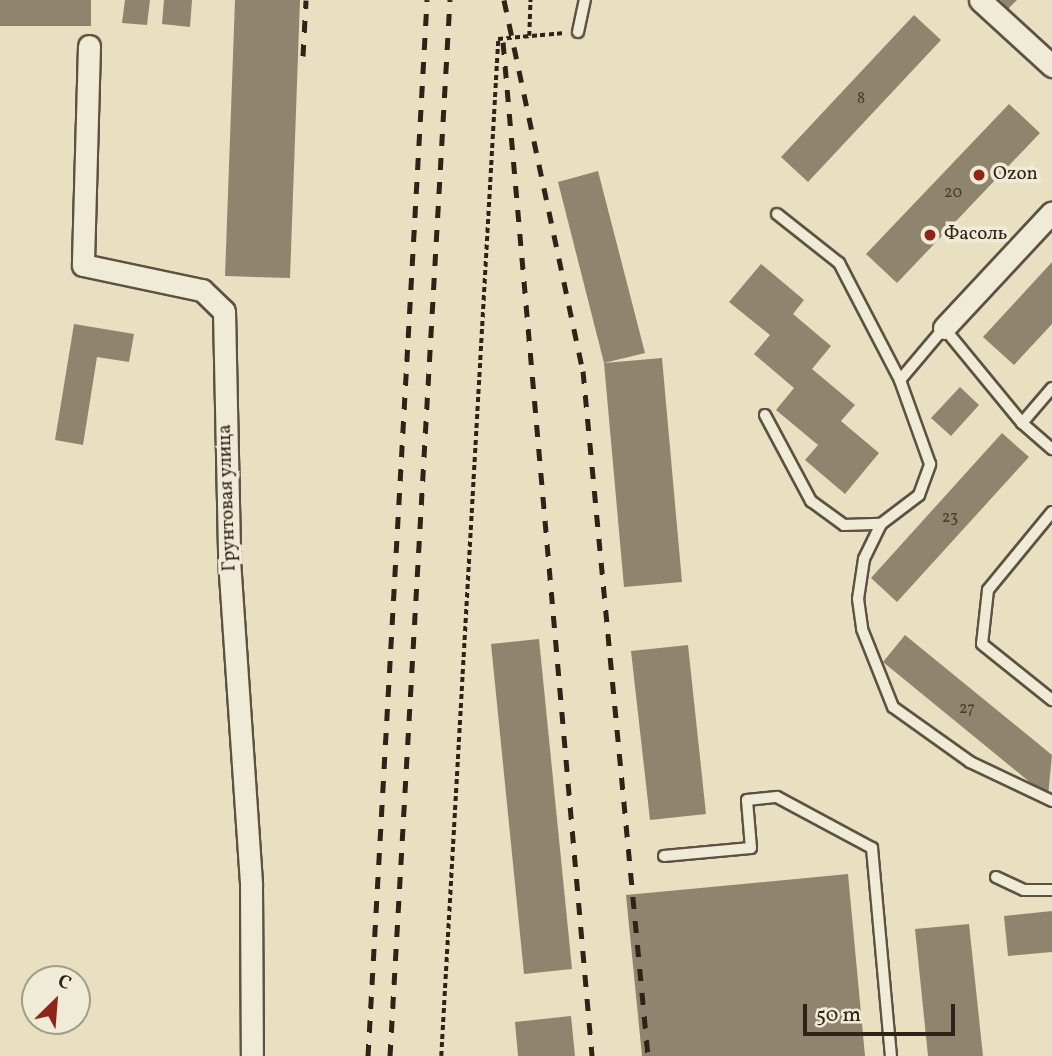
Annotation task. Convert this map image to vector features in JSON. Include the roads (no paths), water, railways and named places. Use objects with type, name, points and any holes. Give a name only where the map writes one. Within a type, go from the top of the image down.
[{"type":"street","points":[[980,0],[1052,66]]},
{"type":"street","name":"Грунтовая улица","points":[[89,46],[83,265],[202,290],[223,311],[229,560],[251,885],[252,1056]]},
{"type":"street","points":[[944,328],[1052,212]]},
{"type":"lane","points":[[578,32],[586,0]]},
{"type":"lane","points":[[777,214],[839,263],[900,380],[930,464],[919,495],[881,524],[864,559],[858,599],[863,629],[893,707],[970,762],[1052,801]]},
{"type":"lane","points":[[900,380],[944,328],[1022,423],[1052,449]]},
{"type":"lane","points":[[1022,423],[1052,388]]},
{"type":"lane","points":[[765,415],[811,500],[844,525],[881,524]]},
{"type":"lane","points":[[1052,512],[988,590],[982,644],[1052,700]]},
{"type":"lane","points":[[664,856],[751,848],[747,800],[777,797],[872,848],[891,1056]]},
{"type":"lane","points":[[996,877],[1024,890],[1052,890]]},
{"type":"railway","points":[[303,56],[306,0]]},
{"type":"railway","points":[[368,1056],[427,0]]},
{"type":"railway","points":[[390,1056],[450,0]]},
{"type":"railway","points":[[504,0],[583,371],[648,1056]]},
{"type":"railway","points":[[503,42],[592,1056]]},
{"type":"place","name":"Ozon","points":[[979,175]]},
{"type":"place","name":"Фасоль","points":[[930,235]]}]
